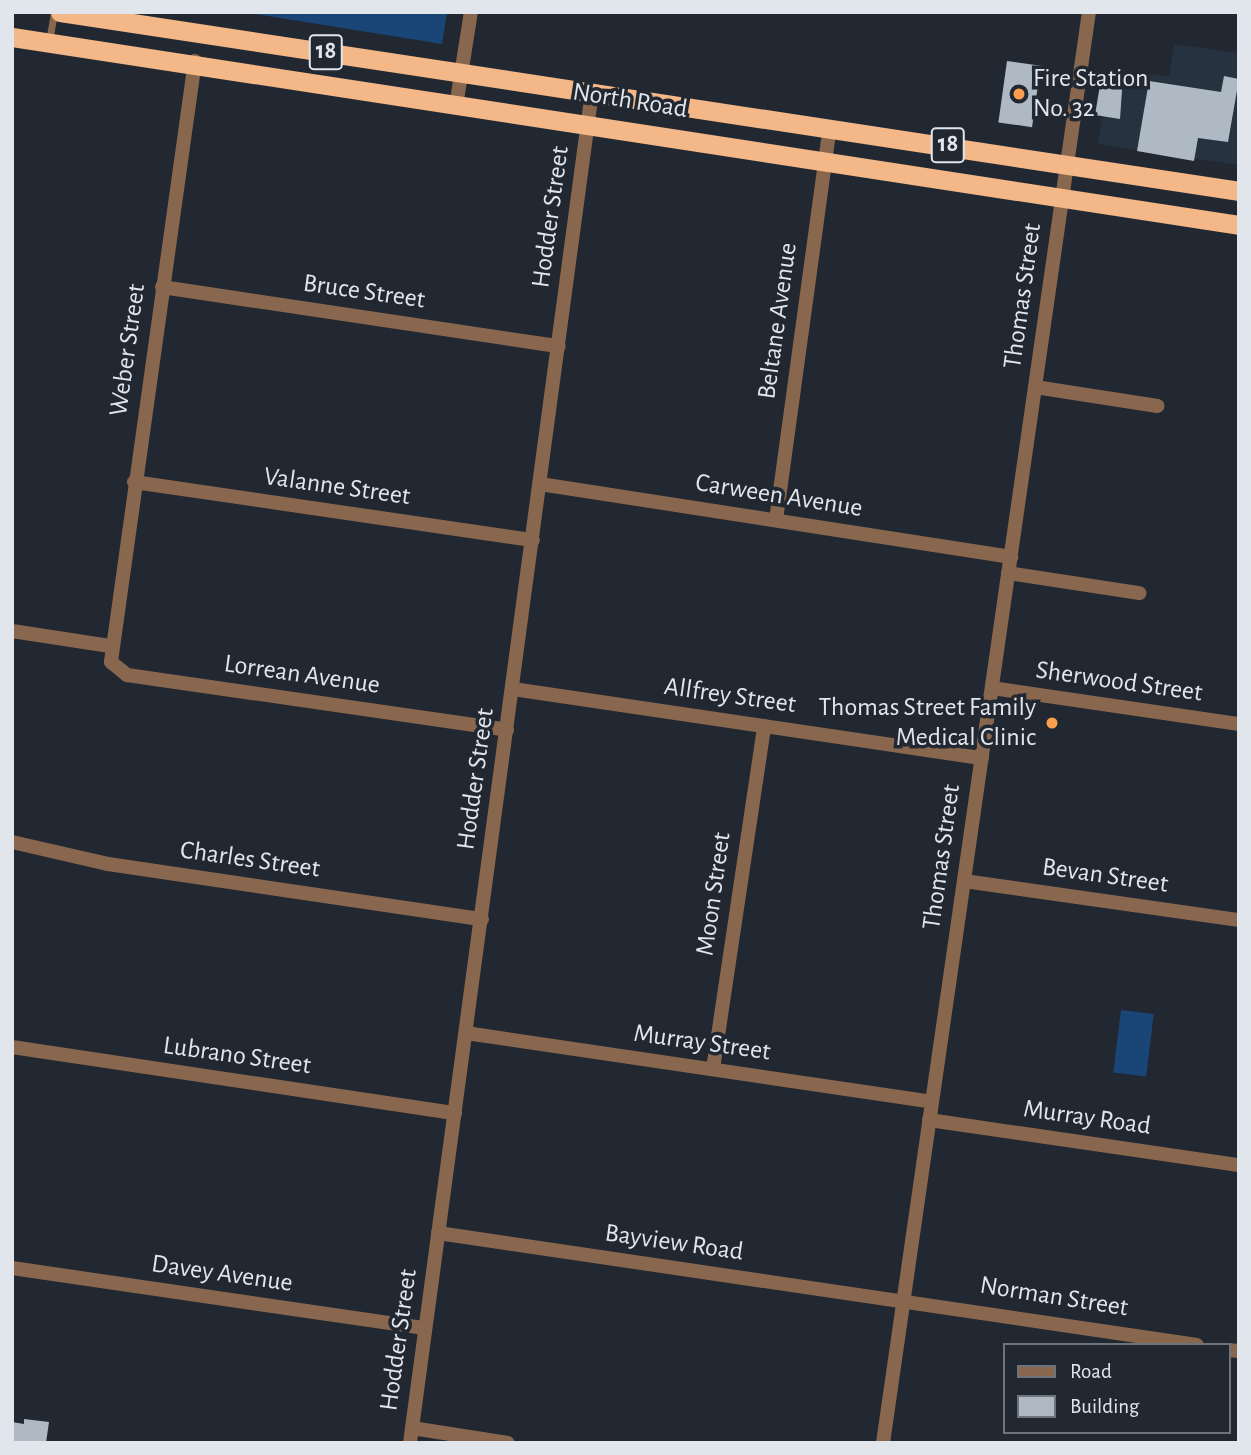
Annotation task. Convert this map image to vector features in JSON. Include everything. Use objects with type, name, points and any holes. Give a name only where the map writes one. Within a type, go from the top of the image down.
[{"type":"highway","name":"North Road","points":[[60,12],[1067,162],[1239,191]]},
{"type":"highway","name":"North Road","points":[[12,37],[457,100],[934,174],[1239,225]]},
{"type":"highway","points":[[934,174],[940,144]]},
{"type":"street","points":[[457,100],[471,12]]},
{"type":"street","name":"Thomas Street","points":[[883,1443],[1089,12]]},
{"type":"street","name":"Weber Street","points":[[110,646],[195,61]]},
{"type":"street","name":"Hodder Street","points":[[411,1435],[592,92]]},
{"type":"street","name":"Beltane Avenue","points":[[776,520],[830,128]]},
{"type":"street","name":"Bruce Street","points":[[162,288],[559,346]]},
{"type":"street","points":[[1035,387],[1158,406]]},
{"type":"street","name":"Valanne Street","points":[[134,482],[533,540]]},
{"type":"street","name":"Carween Avenue","points":[[540,484],[1011,557]]},
{"type":"street","points":[[1008,573],[1139,593]]},
{"type":"street","points":[[12,631],[110,646]]},
{"type":"street","name":"Lorrean Avenue","points":[[110,646],[111,662],[127,675],[507,730]]},
{"type":"street","name":"Sherwood Street","points":[[992,688],[1239,724]]},
{"type":"street","name":"Allfrey Street","points":[[513,689],[982,758]]},
{"type":"street","name":"Moon Street","points":[[713,1069],[764,726]]},
{"type":"street","name":"Charles Street","points":[[12,842],[108,864],[481,919]]},
{"type":"street","name":"Bevan Street","points":[[964,881],[1239,920]]},
{"type":"street","name":"Murray Street","points":[[466,1033],[931,1102]]},
{"type":"street","name":"Lubrano Street","points":[[12,1047],[455,1112]]},
{"type":"street","name":"Murray Road","points":[[929,1120],[1239,1166]]},
{"type":"street","name":"Bayview Road","points":[[438,1233],[903,1300]]},
{"type":"street","name":"Davey Avenue","points":[[12,1268],[425,1328]]},
{"type":"street","name":"Norman Street","points":[[903,1300],[1184,1343]]},
{"type":"street","points":[[411,1435],[508,1443]]},
{"type":"lane","points":[[49,41],[54,12]]},
{"type":"shaded area","points":[[243,12],[447,12],[442,44]]},
{"type":"shaded area","points":[[1174,44],[1239,53],[1239,165],[1098,144],[1109,68],[1169,77]]},
{"type":"shaded area","points":[[1121,1010],[1154,1014],[1146,1077],[1113,1073]]},
{"type":"building","name":"Fire Station No. 32","points":[[1007,61],[1041,66],[1032,127],[998,122]]},
{"type":"building","points":[[1102,73],[1123,76],[1120,119],[1095,115]]},
{"type":"building","points":[[1224,76],[1239,79],[1228,142],[1198,138],[1194,161],[1137,151],[1149,81],[1221,92]]},
{"type":"building","points":[[24,1419],[49,1422],[46,1443],[12,1443],[12,1422],[24,1424]]},
{"type":"place","name":"Fire Station No. 32","points":[[1019,94]]},
{"type":"place","name":"Thomas Street Family Medical Clinic","points":[[1052,723]]}]
